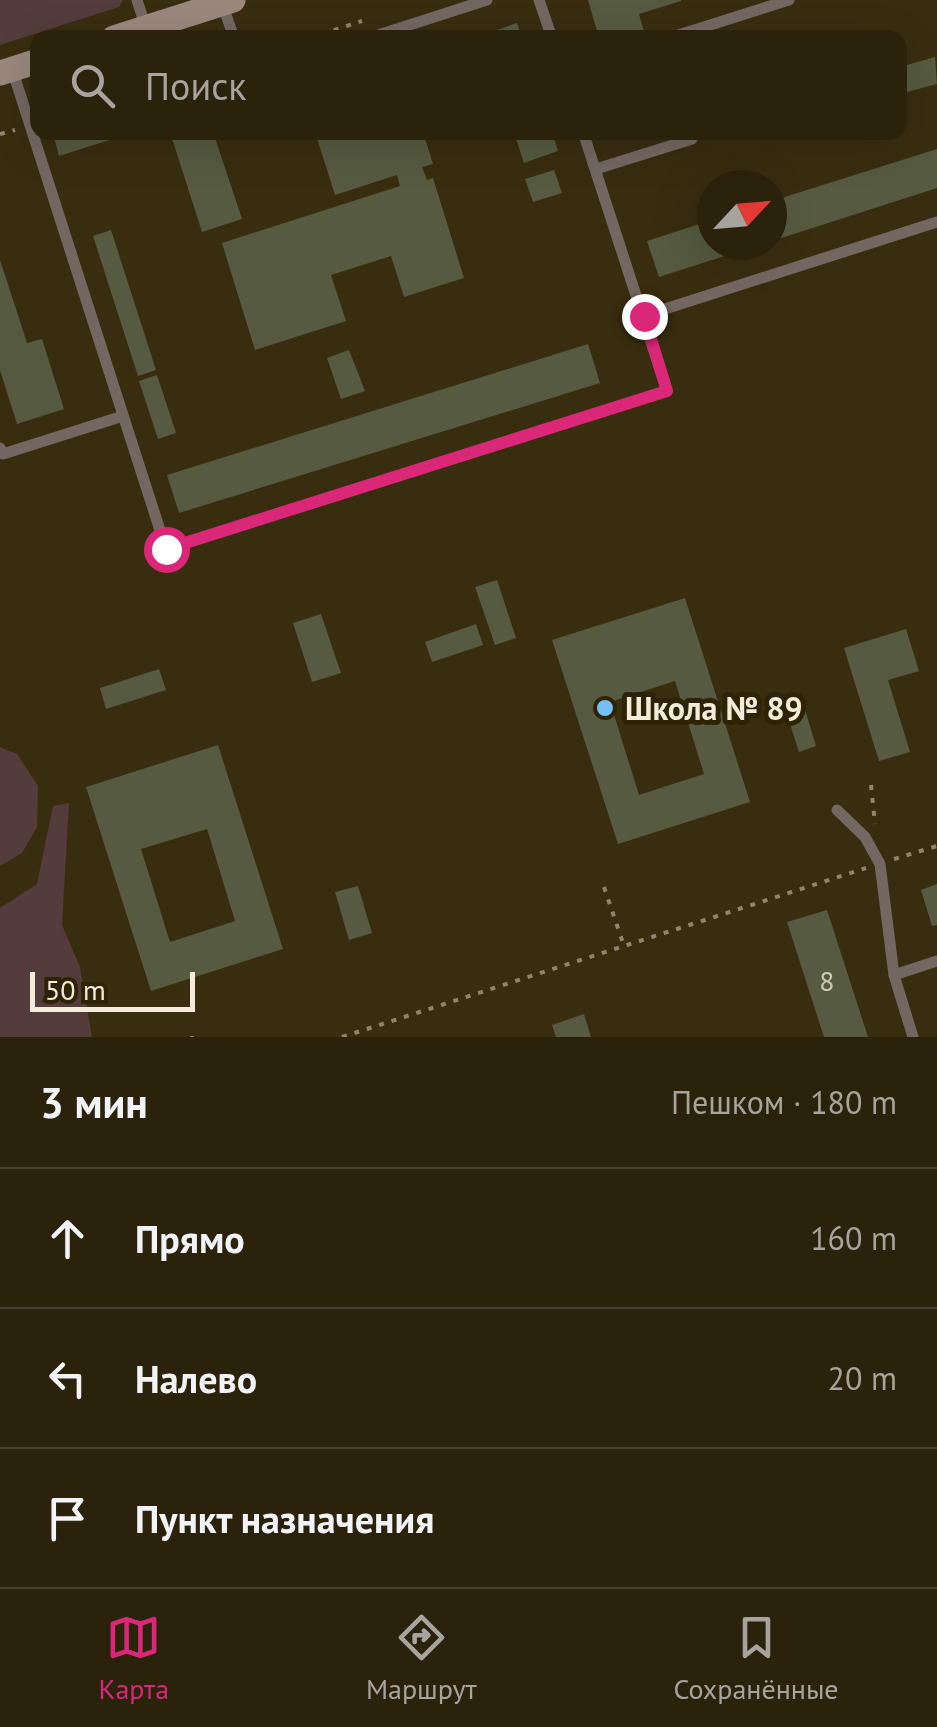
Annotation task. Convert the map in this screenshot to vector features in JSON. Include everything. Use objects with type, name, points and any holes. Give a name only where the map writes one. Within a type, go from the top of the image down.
[{"type":"street","points":[[140,30],[228,2]]},
{"type":"street","points":[[6,71],[30,64]]},
{"type":"lane","points":[[136,0],[146,28]]},
{"type":"lane","points":[[394,30],[487,0]]},
{"type":"lane","points":[[539,0],[549,30]]},
{"type":"lane","points":[[694,30],[788,0]]},
{"type":"lane","points":[[228,2],[233,30]]},
{"type":"lane","points":[[6,71],[166,549],[667,391],[586,140]]},
{"type":"lane","points":[[596,170],[689,140]]},
{"type":"lane","points":[[644,316],[937,222]]},
{"type":"lane","points":[[0,448],[3,454],[123,416]]},
{"type":"lane","points":[[837,810],[864,838],[880,864],[894,975],[913,1037]]},
{"type":"lane","points":[[894,975],[937,962]]},
{"type":"path","points":[[342,1037],[937,846]]},
{"type":"path","points":[[604,887],[624,946]]},
{"type":"shaded area","points":[[0,0],[123,0],[119,7],[47,30],[30,30],[30,35],[0,45]]},
{"type":"shaded area","points":[[0,747],[17,754],[38,786],[37,827],[22,853],[0,866]]},
{"type":"shaded area","points":[[69,803],[62,925],[80,967],[92,1037],[0,1037],[0,908],[37,884],[53,806]]},
{"type":"building","points":[[588,0],[681,0],[639,14],[644,30],[597,30]]},
{"type":"building","points":[[517,23],[519,30],[496,30]]},
{"type":"building","points":[[935,57],[937,84],[907,92],[907,65]]},
{"type":"building","points":[[55,140],[110,140],[59,156]]},
{"type":"building","points":[[173,140],[216,140],[242,219],[202,232]]},
{"type":"building","points":[[318,140],[426,140],[433,164],[422,167],[427,180],[433,178],[464,278],[404,297],[391,256],[331,275],[346,321],[255,350],[222,243],[400,186],[397,175],[335,195]]},
{"type":"building","points":[[517,140],[555,140],[558,151],[524,163]]},
{"type":"building","points":[[937,149],[937,188],[787,236],[787,196]]},
{"type":"building","points":[[554,170],[562,193],[533,202],[525,179]]},
{"type":"building","points":[[697,225],[697,260],[712,260],[659,277],[647,241]]},
{"type":"building","points":[[111,230],[156,370],[138,376],[93,236]]},
{"type":"building","points":[[0,260],[27,343],[42,339],[64,409],[17,424],[0,370]]},
{"type":"building","points":[[588,344],[600,383],[179,513],[167,475]]},
{"type":"building","points":[[349,350],[365,391],[341,399],[327,358]]},
{"type":"building","points":[[157,375],[176,433],[158,439],[139,381]]},
{"type":"building","points":[[497,580],[516,638],[495,645],[475,587]]},
{"type":"building","points":[[685,598],[750,802],[618,844],[552,640]],"holes":[[[675,681],[704,774],[639,795],[610,702]]]},
{"type":"building","points":[[321,614],[341,673],[312,682],[293,623]]},
{"type":"building","points":[[476,624],[483,645],[432,662],[425,642]]},
{"type":"building","points":[[906,629],[919,671],[888,680],[910,752],[879,761],[844,648]]},
{"type":"building","points":[[159,669],[166,690],[106,709],[100,688]]},
{"type":"building","points":[[803,703],[816,746],[799,752],[785,708]]},
{"type":"building","points":[[218,745],[283,949],[151,991],[86,787]],"holes":[[[207,829],[235,921],[170,942],[141,849]]]},
{"type":"building","points":[[937,884],[937,925],[932,926],[921,890]]},
{"type":"building","points":[[358,886],[372,933],[349,940],[335,892]]},
{"type":"building","points":[[827,910],[868,1037],[824,1037],[787,922]]},
{"type":"building","points":[[584,1014],[591,1037],[556,1037],[552,1025]]},
{"type":"place","name":"Школа № 89","points":[[605,708]]},
{"type":"route","points":[[166,549],[667,391],[644,316]]}]
